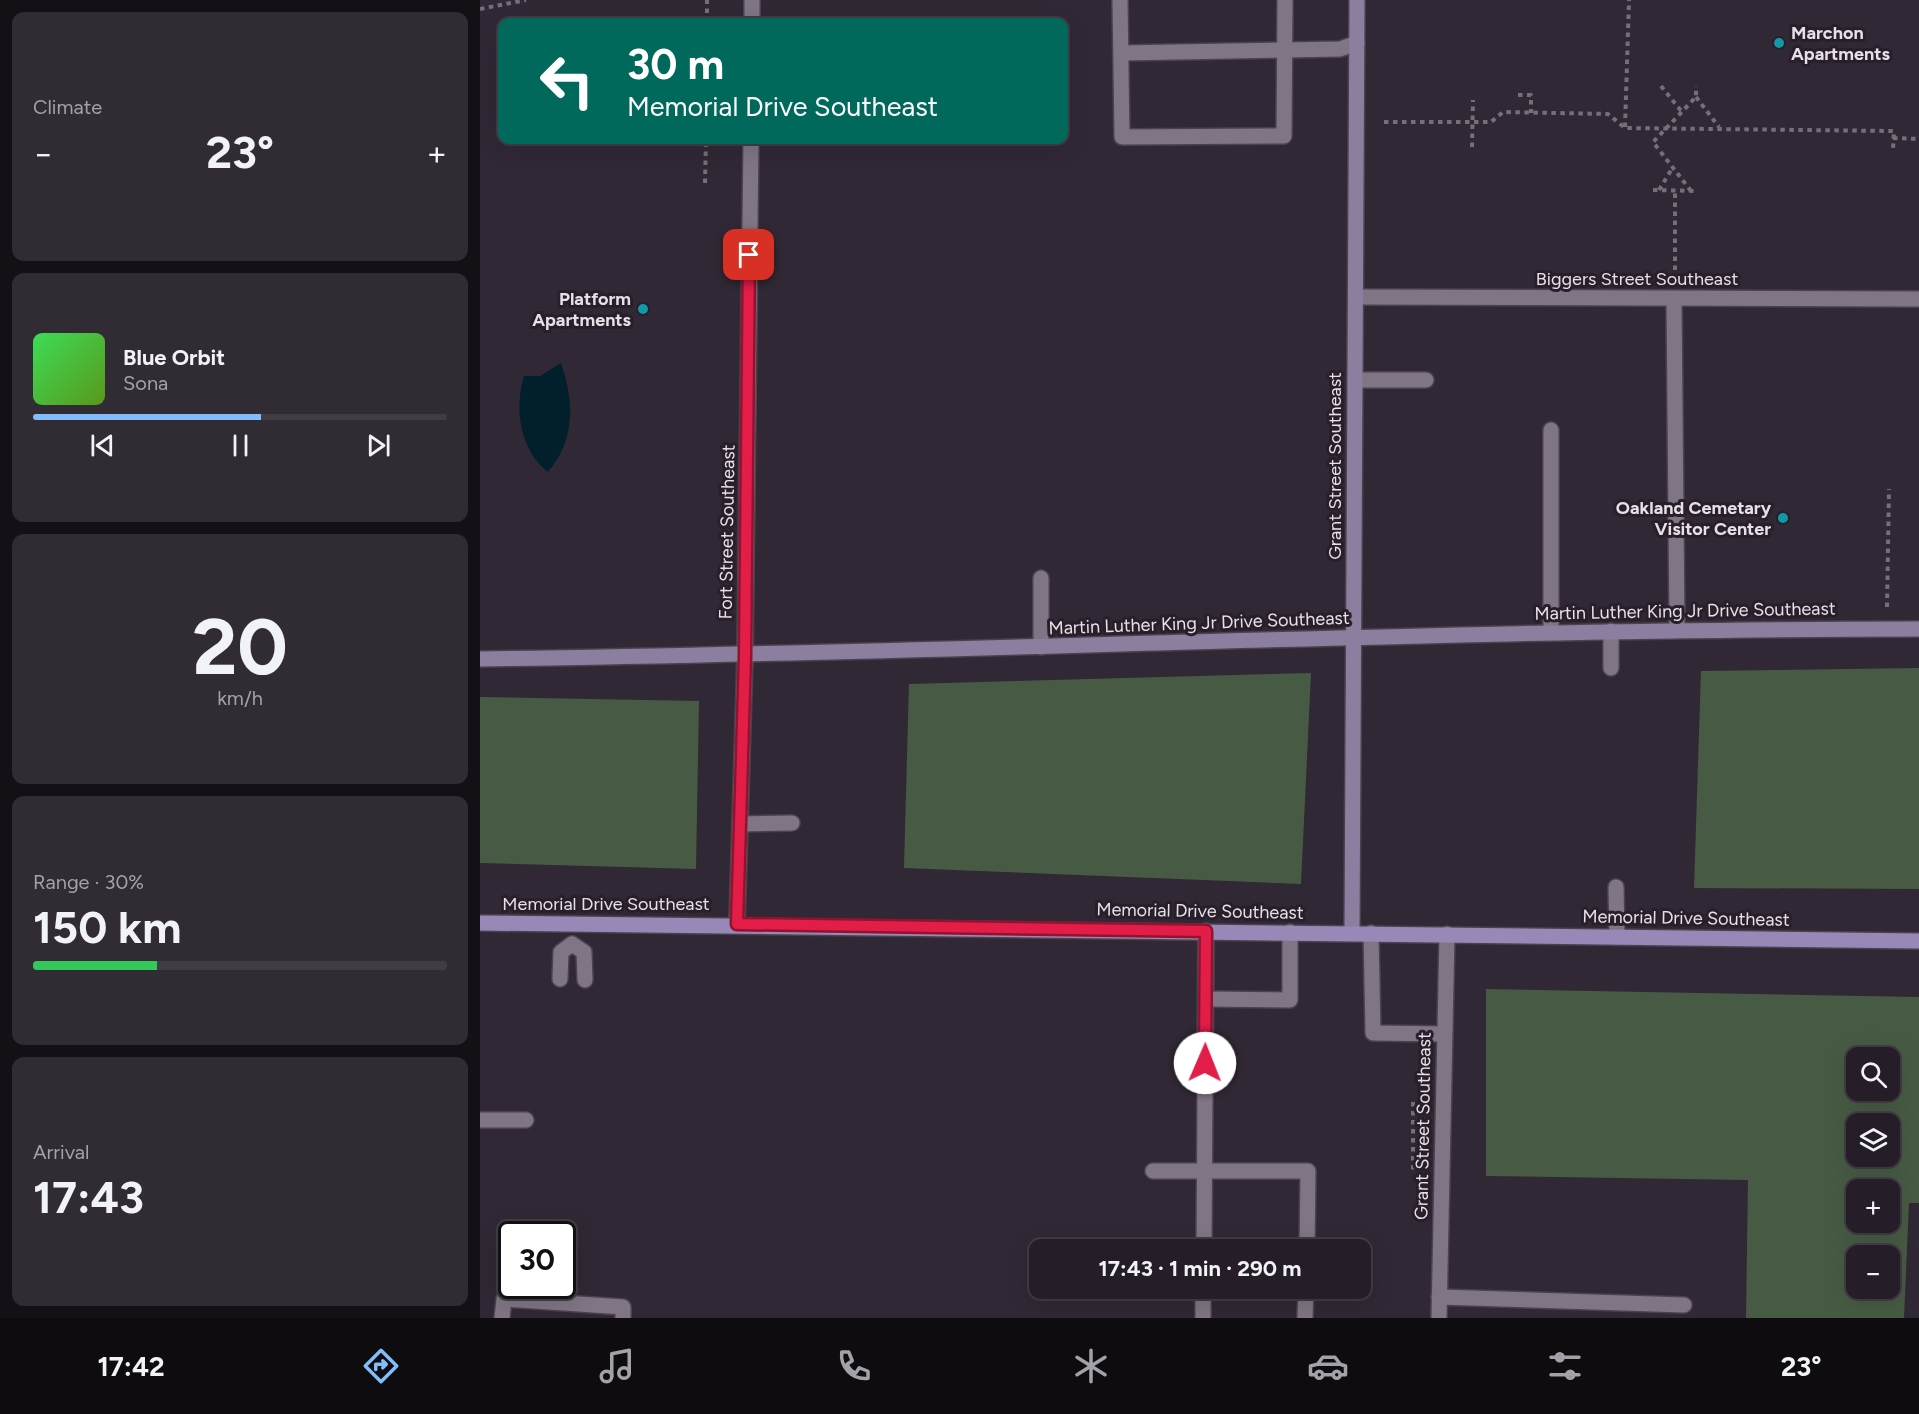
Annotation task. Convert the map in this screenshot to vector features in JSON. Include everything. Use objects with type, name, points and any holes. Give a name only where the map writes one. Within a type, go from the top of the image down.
[{"type":"main road","name":"Grant Street Southeast","points":[[1352,933],[1357,0]]},
{"type":"main road","name":"Martin Luther King Jr Drive Southeast","points":[[480,659],[745,656],[1677,628],[1919,628]]},
{"type":"main road","name":"Memorial Drive Southeast","points":[[480,923],[737,924],[1919,941]]},
{"type":"street","points":[[752,0],[752,18]]},
{"type":"street","points":[[1120,0],[1122,137],[1284,136],[1285,0]]},
{"type":"street","points":[[1121,53],[1340,49],[1357,44]]},
{"type":"street","name":"Fort Street Southeast","points":[[737,924],[745,656],[751,144]]},
{"type":"street","name":"Biggers Street Southeast","points":[[1356,297],[1919,299]]},
{"type":"street","points":[[1674,299],[1677,628]]},
{"type":"street","points":[[1355,380],[1426,380]]},
{"type":"street","points":[[1551,430],[1551,633]]},
{"type":"street","points":[[1041,578],[1041,647]]},
{"type":"street","points":[[1611,630],[1611,668]]},
{"type":"street","points":[[740,824],[792,823]]},
{"type":"street","points":[[1616,887],[1617,937]]},
{"type":"street","points":[[572,923],[572,944]]},
{"type":"street","points":[[1204,1239],[1206,931]]},
{"type":"street","points":[[1206,999],[1290,1000],[1290,932]]},
{"type":"street","points":[[1371,933],[1373,1033],[1444,1034]]},
{"type":"street","name":"Grant Street Southeast","points":[[1439,1318],[1447,934]]},
{"type":"street","points":[[560,980],[561,952],[572,944]]},
{"type":"street","points":[[572,944],[584,952],[585,980]]},
{"type":"street","points":[[480,1120],[526,1120]]},
{"type":"street","points":[[1153,1171],[1308,1171],[1307,1239]]},
{"type":"street","points":[[1439,1297],[1684,1305]]},
{"type":"street","points":[[502,1318],[504,1299],[623,1312]]},
{"type":"street","points":[[1203,1299],[1203,1318]]},
{"type":"street","points":[[1305,1318],[1306,1299]]},
{"type":"path","points":[[480,9],[526,0]]},
{"type":"path","points":[[707,0],[707,18]]},
{"type":"path","points":[[1625,128],[1629,0]]},
{"type":"path","points":[[1661,86],[1682,111]]},
{"type":"path","points":[[1696,86],[1696,97],[1720,128]]},
{"type":"path","points":[[1518,95],[1531,95],[1531,113]]},
{"type":"path","points":[[1673,167],[1656,190],[1694,191],[1653,142],[1696,97]]},
{"type":"path","points":[[1472,147],[1473,100]]},
{"type":"path","points":[[1384,122],[1491,122],[1503,112],[1608,114],[1625,128],[1894,131],[1893,150]]},
{"type":"path","points":[[1893,138],[1919,139]]},
{"type":"path","points":[[705,183],[706,144]]},
{"type":"path","points":[[1675,191],[1675,270]]},
{"type":"path","points":[[1887,628],[1889,489]]},
{"type":"path","points":[[1413,1102],[1413,1171]]},
{"type":"green space","points":[[1919,668],[1919,889],[1694,888],[1701,671]]},
{"type":"green space","points":[[1311,673],[1301,884],[904,868],[909,684]]},
{"type":"green space","points":[[480,697],[699,701],[696,869],[480,863]]},
{"type":"green space","points":[[1486,989],[1919,997],[1919,1203],[1909,1203],[1904,1318],[1746,1318],[1748,1180],[1486,1176]]},
{"type":"water","points":[[561,363],[568,391],[570,419],[564,446],[548,472],[531,453],[525,441],[520,415],[521,388],[524,376],[540,376]]},
{"type":"place","name":"Marchon Apartments","points":[[1779,43]]},
{"type":"place","name":"Platform Apartments","points":[[643,309]]},
{"type":"place","name":"Oakland Cemetary Visitor Center","points":[[1783,518]]},
{"type":"route","points":[[749,255],[745,656],[737,924],[1206,931],[1205,1063]]}]
